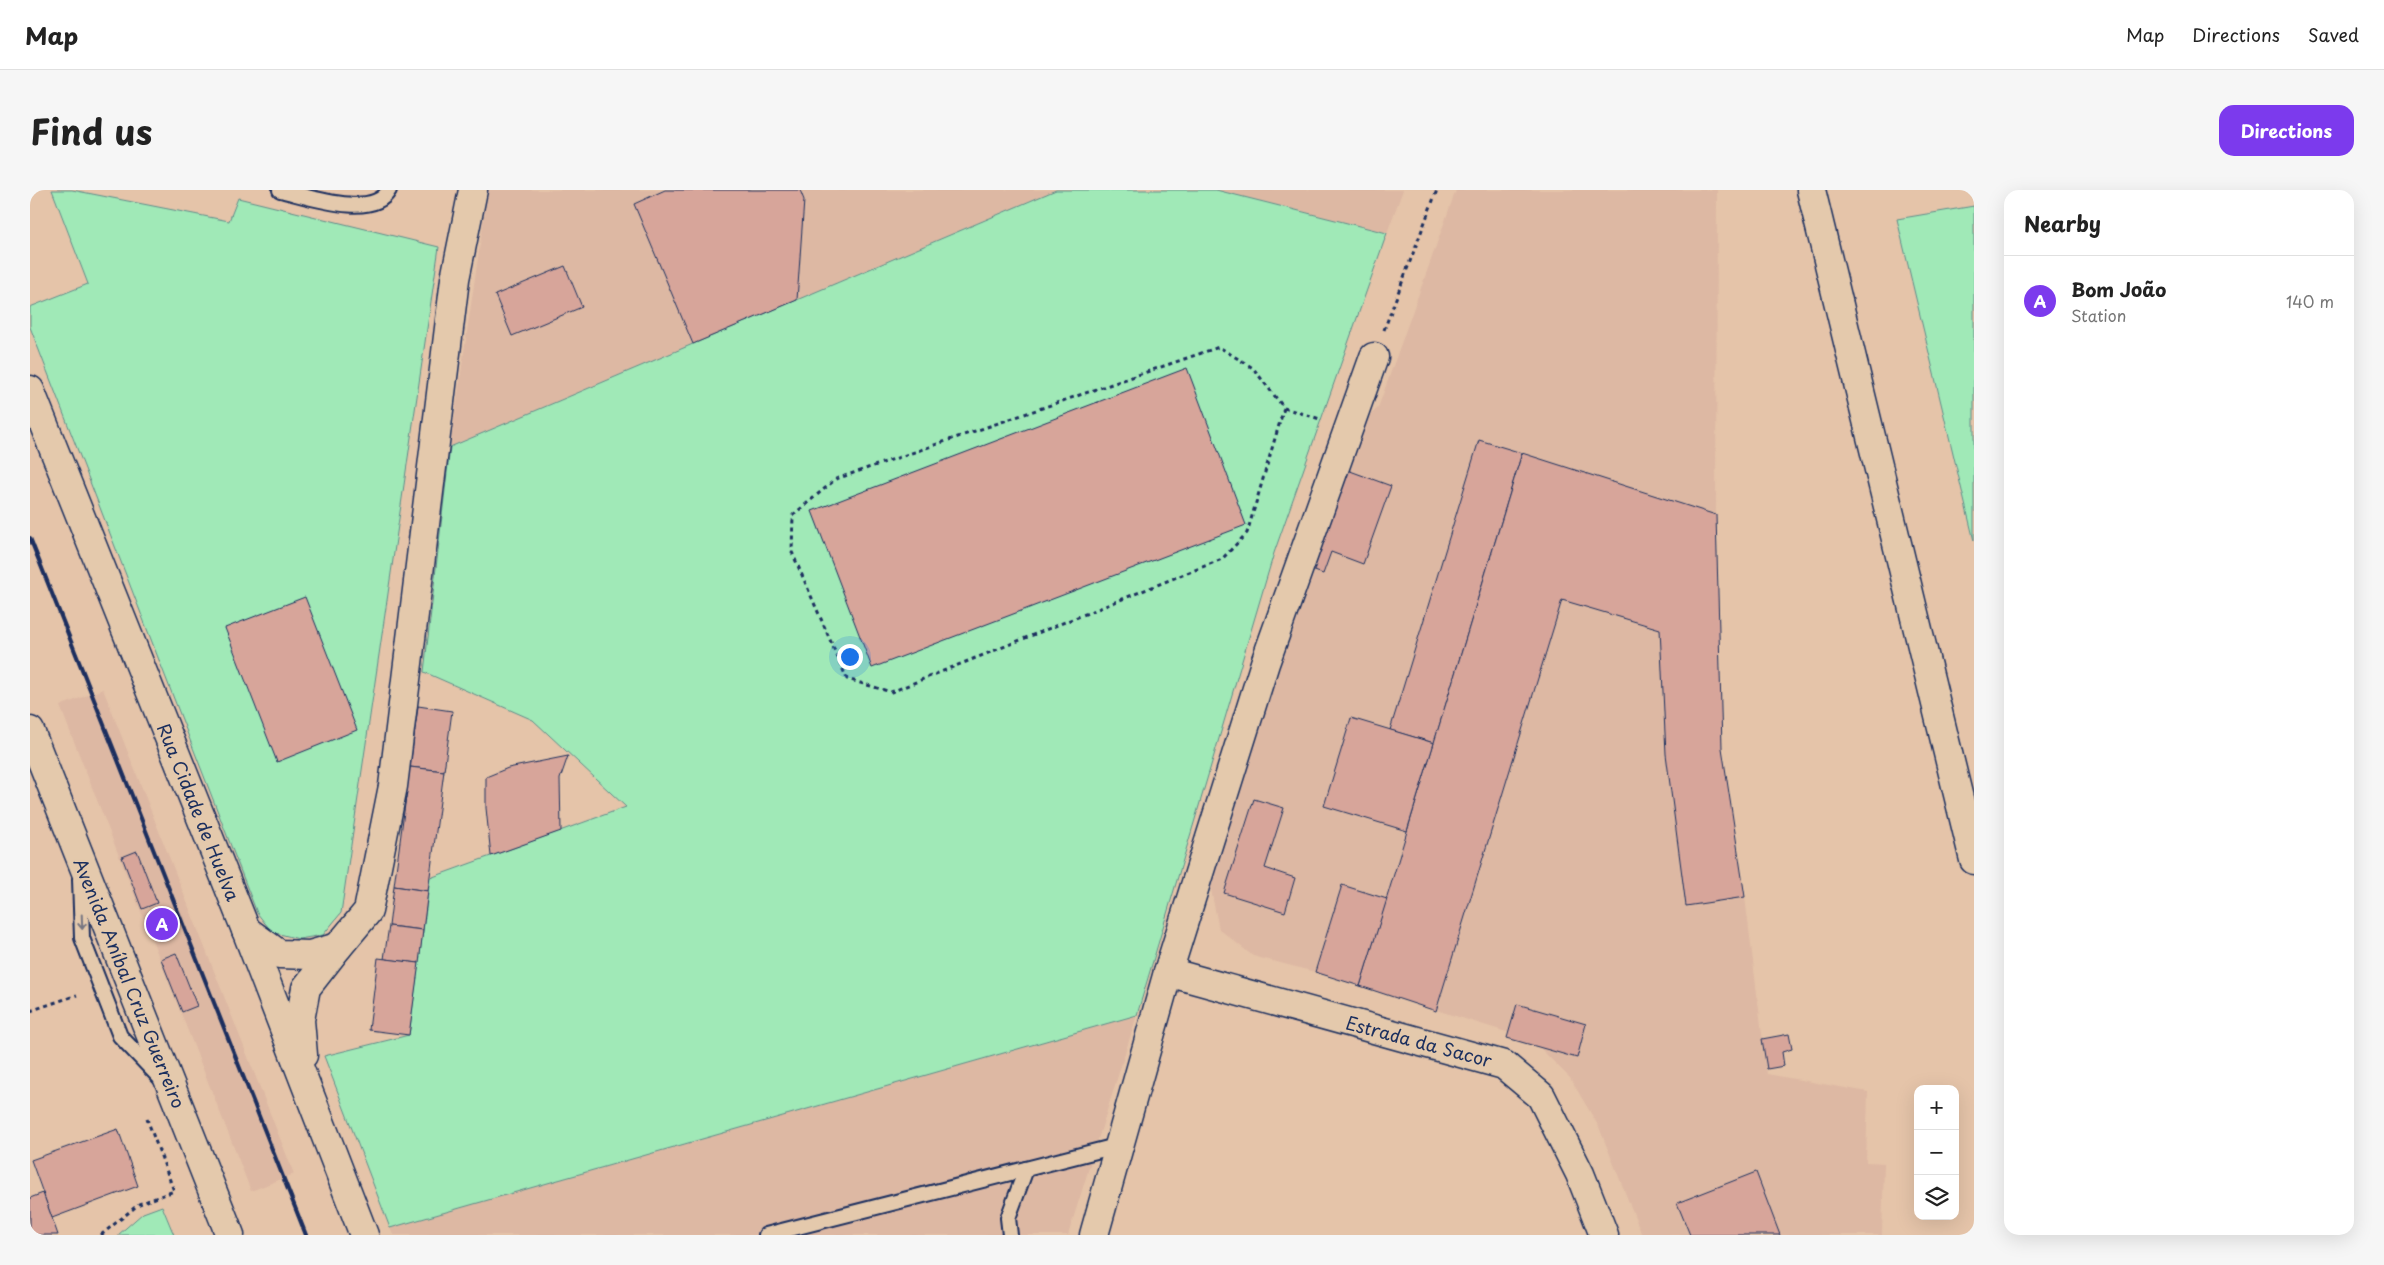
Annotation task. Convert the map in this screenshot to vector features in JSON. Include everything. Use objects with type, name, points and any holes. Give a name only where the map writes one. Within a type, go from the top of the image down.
[{"type":"street","points":[[305,1081],[300,1020],[306,988],[368,911],[392,786],[455,279],[473,190]]},
{"type":"street","points":[[1811,190],[1974,860]]},
{"type":"street","points":[[1094,1235],[1168,972],[1265,663],[1374,357]]},
{"type":"street","name":"Rua Cidade de Huelva","points":[[30,390],[246,930],[364,1235]]},
{"type":"street","name":"Avenida Aníbal Cruz Guerreiro","points":[[30,731],[230,1235]]},
{"type":"street","points":[[246,930],[279,954],[310,955],[338,947]]},
{"type":"street","name":"Estrada da Sacor","points":[[1168,972],[1504,1065],[1541,1096],[1580,1174],[1604,1235]]},
{"type":"lane","points":[[280,190],[358,206],[376,203],[389,190]]},
{"type":"lane","points":[[80,856],[82,938],[120,1036],[174,1092]]},
{"type":"lane","points":[[766,1235],[1120,1145]]},
{"type":"lane","points":[[1010,1235],[1008,1218],[1026,1169]]},
{"type":"path","points":[[1374,357],[1437,190]]},
{"type":"path","points":[[1284,408],[1247,533],[1222,559],[891,692],[847,679],[792,552],[793,515],[836,479],[1219,346],[1253,368],[1284,408],[1349,428]]},
{"type":"path","points":[[30,1011],[102,987]]},
{"type":"path","points":[[101,1235],[139,1204],[174,1191],[143,1107],[174,1092]]},
{"type":"shaded area","points":[[488,190],[1056,190],[450,447]]},
{"type":"shaded area","points":[[1216,190],[1403,190],[1387,233]]},
{"type":"shaded area","points":[[1456,190],[1717,190],[1716,515],[1722,748],[1745,897],[1767,1074],[1868,1092],[1866,1162],[1884,1163],[1882,1235],[1642,1235],[1599,1127],[1570,1078],[1532,1040],[1315,972],[1253,956],[1219,929],[1209,880],[1306,568],[1361,423],[1378,408]]},
{"type":"shaded area","points":[[103,689],[294,1174],[251,1191],[60,706]]},
{"type":"shaded area","points":[[1137,1015],[1068,1235],[393,1235],[390,1228]]},
{"type":"green space","points":[[52,190],[72,190],[229,221],[238,198],[439,247],[341,913],[323,935],[299,939],[272,932],[257,913],[30,327],[30,307],[88,284]]},
{"type":"green space","points":[[1056,190],[1216,190],[1387,233],[1274,553],[1137,1015],[390,1228],[324,1056],[409,1035],[430,878],[626,807],[533,720],[424,672],[450,447]]},
{"type":"green space","points":[[1974,206],[1974,541],[1897,219]]},
{"type":"green space","points":[[162,1206],[174,1235],[118,1235],[143,1213]]},
{"type":"building","points":[[665,190],[800,190],[804,200],[797,300],[693,344],[634,204]]},
{"type":"building","points":[[565,266],[582,307],[512,336],[495,295]]},
{"type":"building","points":[[1187,368],[1246,525],[872,668],[812,511]]},
{"type":"building","points":[[1479,440],[1522,453],[1434,743],[1390,730]]},
{"type":"building","points":[[1522,453],[1716,515],[1722,748],[1745,897],[1686,906],[1666,754],[1660,629],[1562,600],[1436,1011],[1360,986]]},
{"type":"building","points":[[1342,468],[1391,486],[1363,564],[1331,552],[1323,574],[1306,568]]},
{"type":"building","points":[[305,597],[357,730],[277,762],[225,628]]},
{"type":"building","points":[[418,706],[452,711],[444,771],[410,767]]},
{"type":"building","points":[[1351,718],[1434,743],[1407,831],[1324,806]]},
{"type":"building","points":[[568,756],[560,779],[561,831],[491,856],[486,808],[486,777],[508,768]]},
{"type":"building","points":[[410,767],[444,771],[428,891],[394,886]]},
{"type":"building","points":[[1254,799],[1284,808],[1265,868],[1295,878],[1285,912],[1224,893]]},
{"type":"building","points":[[137,851],[157,903],[142,909],[122,857]]},
{"type":"building","points":[[1342,885],[1387,899],[1360,986],[1315,972]]},
{"type":"building","points":[[394,886],[428,891],[423,930],[389,926]]},
{"type":"building","points":[[389,926],[423,930],[419,963],[384,959]]},
{"type":"building","points":[[176,953],[197,1006],[182,1012],[161,959]]},
{"type":"building","points":[[378,958],[419,963],[409,1035],[369,1030]]},
{"type":"building","points":[[1517,1004],[1586,1024],[1577,1058],[1507,1038]]},
{"type":"building","points":[[1789,1034],[1792,1049],[1782,1052],[1784,1066],[1767,1069],[1762,1039]]},
{"type":"building","points":[[118,1129],[138,1186],[52,1218],[31,1160]]},
{"type":"building","points":[[1756,1172],[1780,1235],[1690,1235],[1677,1203]]},
{"type":"building","points":[[43,1193],[58,1235],[30,1235],[30,1198]]},
{"type":"railway","points":[[30,538],[306,1235]]},
{"type":"place","name":"Bom João","points":[[162,924]]}]
